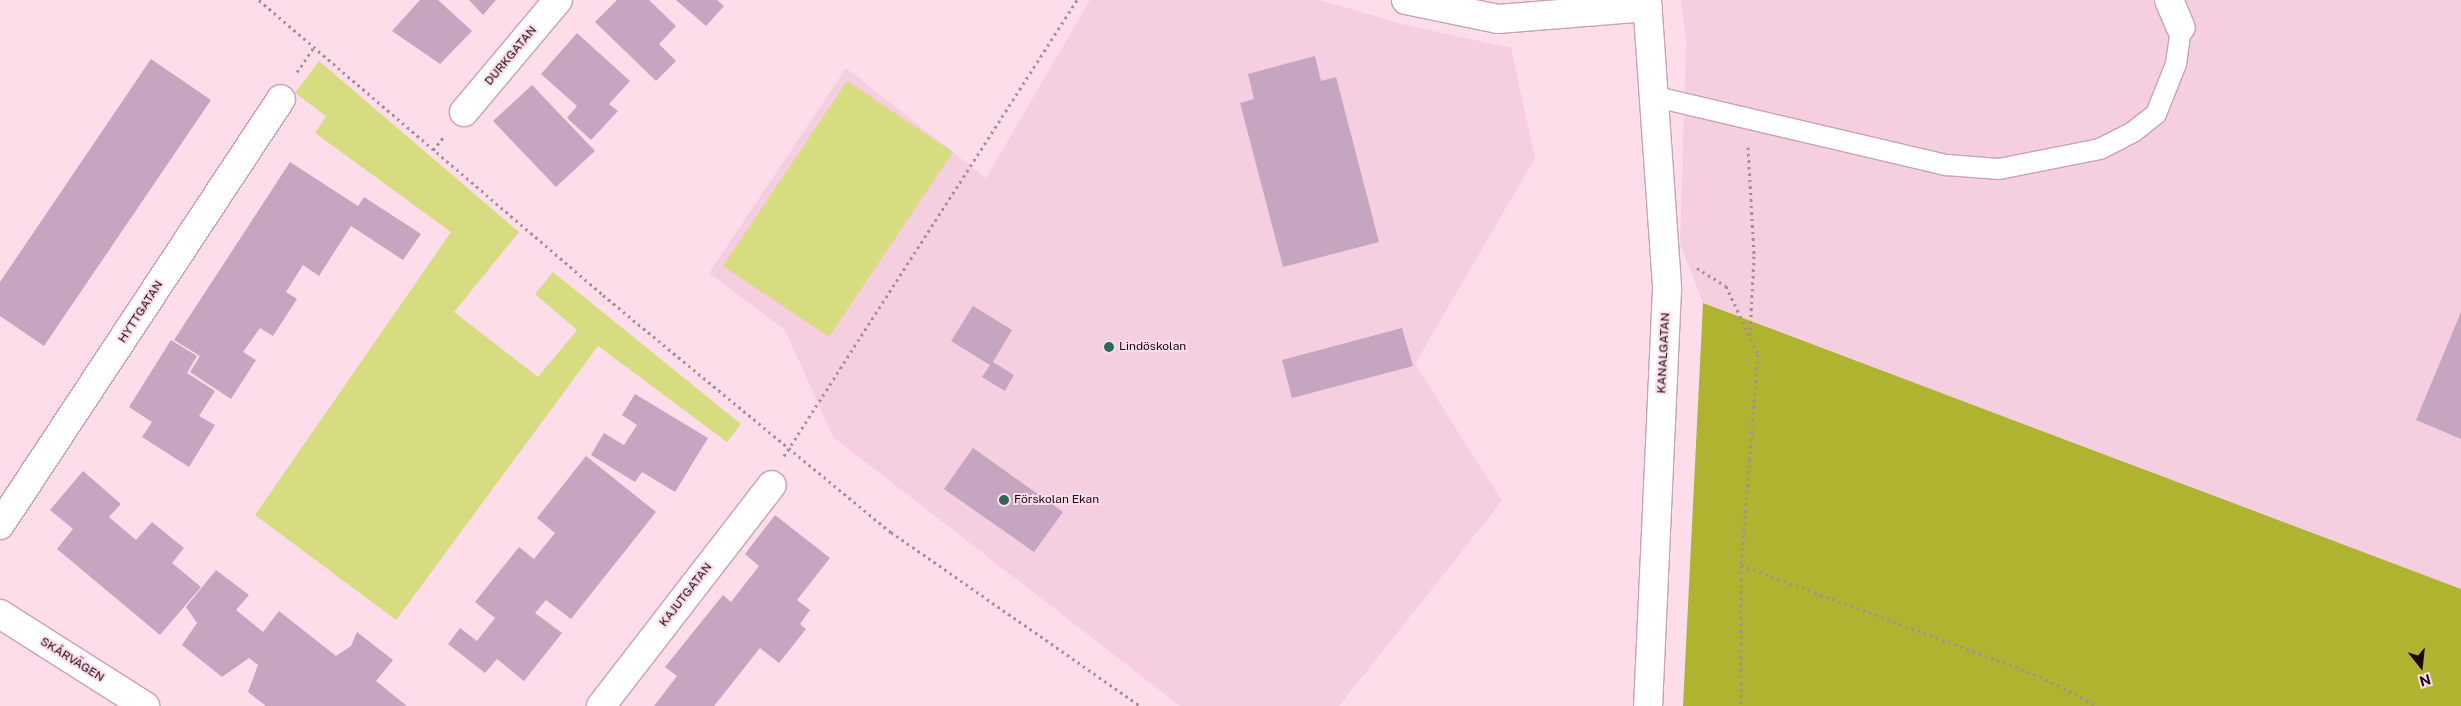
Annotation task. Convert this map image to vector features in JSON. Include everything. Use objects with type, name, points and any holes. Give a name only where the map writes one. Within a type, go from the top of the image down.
[{"type":"street","name":"DURKGATAN","points":[[464,112],[558,0]]},
{"type":"street","points":[[1406,0],[1498,19],[1647,4]]},
{"type":"street","points":[[2170,0],[2181,28]]},
{"type":"street","name":"KANALGATAN","points":[[1647,4],[1667,289],[1648,706]]},
{"type":"street","name":"HYTTGATAN","points":[[0,526],[281,99]]},
{"type":"street","name":"KAJUTGATAN","points":[[602,706],[772,485]]},
{"type":"street","name":"SKÅRVÄGEN","points":[[0,614],[145,706]]},
{"type":"lane","points":[[1652,96],[1947,165],[1998,169],[2100,148],[2134,132],[2156,114],[2176,64],[2181,28]]},
{"type":"path","points":[[259,0],[603,295],[891,532],[1140,706]]},
{"type":"path","points":[[788,448],[974,164],[1077,0]]},
{"type":"path","points":[[1747,118],[1754,256],[1750,337]]},
{"type":"path","points":[[1664,248],[1726,286],[1758,354],[1741,565],[1742,706]]},
{"type":"path","points":[[1741,565],[2040,676],[2098,706]]},
{"type":"shaded area","name":"Lindöskolan","points":[[1090,0],[1320,0],[1402,24],[1511,48],[1535,158],[1415,364],[1502,501],[1339,706],[1180,706],[833,437],[785,330],[709,273],[846,68],[986,178]]},
{"type":"shaded area","points":[[1681,0],[2461,0],[2461,590],[1703,303],[1680,244],[1686,40]]},
{"type":"shaded area","points":[[1703,303],[2461,589],[2461,706],[1683,706]]},
{"type":"green space","points":[[319,61],[519,232],[454,312],[538,377],[577,330],[535,294],[553,272],[741,424],[727,442],[598,346],[396,620],[255,515],[451,232],[315,133],[326,116],[295,93]]},
{"type":"green space","points":[[847,81],[953,152],[829,337],[723,266]]},
{"type":"building","points":[[420,0],[438,0],[472,31],[440,64],[392,31]]},
{"type":"building","points":[[469,0],[496,0],[483,15]]},
{"type":"building","points":[[617,0],[649,0],[676,26],[659,44],[676,61],[656,81],[595,22]]},
{"type":"building","points":[[676,0],[717,0],[724,6],[706,26]]},
{"type":"building","points":[[577,33],[630,81],[609,104],[618,111],[591,140],[567,118],[577,106],[541,74]]},
{"type":"building","points":[[1315,56],[1321,81],[1336,77],[1379,242],[1283,267],[1240,103],[1254,99],[1248,74]]},
{"type":"building","points":[[151,59],[211,100],[44,346],[0,316],[0,282]]},
{"type":"building","points":[[532,85],[595,151],[556,187],[493,121]]},
{"type":"building","points":[[290,162],[358,206],[364,197],[421,234],[403,260],[351,226],[319,276],[303,265],[286,292],[297,299],[273,336],[260,328],[243,352],[256,360],[231,399],[190,372],[200,356],[174,340]]},
{"type":"building","points":[[973,306],[1012,330],[993,362],[1014,375],[1005,391],[982,377],[990,365],[951,341]]},
{"type":"building","points":[[2461,312],[2461,439],[2416,420]]},
{"type":"building","points":[[1402,328],[1413,366],[1292,398],[1282,360]]},
{"type":"building","points":[[171,340],[197,356],[187,373],[215,391],[199,416],[215,425],[189,467],[142,437],[152,422],[129,407]]},
{"type":"building","points":[[635,394],[708,438],[675,492],[642,472],[635,482],[591,455],[604,433],[624,445],[637,425],[622,415]]},
{"type":"building","name":"Förskolan Ekan","points":[[973,448],[1063,512],[1034,552],[944,489]]},
{"type":"building","points":[[586,456],[656,512],[571,619],[546,600],[535,613],[562,633],[524,681],[497,659],[485,673],[448,644],[460,628],[477,641],[495,618],[475,602],[519,547],[534,559],[555,533],[537,518]]},
{"type":"building","points":[[83,471],[121,504],[109,517],[136,540],[152,522],[184,548],[172,563],[201,587],[160,635],[57,549],[73,529],[50,510]]},
{"type":"building","points":[[775,515],[830,558],[797,600],[810,610],[800,624],[806,629],[779,663],[760,648],[714,706],[654,706],[677,676],[665,667],[723,595],[731,602],[759,566],[745,554]]},
{"type":"building","points":[[216,570],[249,595],[236,610],[263,632],[279,611],[336,656],[351,646],[357,632],[393,660],[376,681],[407,706],[266,706],[248,692],[258,665],[249,658],[222,677],[182,645],[197,623],[186,607]]},
{"type":"place","name":"Lindöskolan","points":[[1109,347]]},
{"type":"place","name":"Förskolan Ekan","points":[[1004,500]]}]
